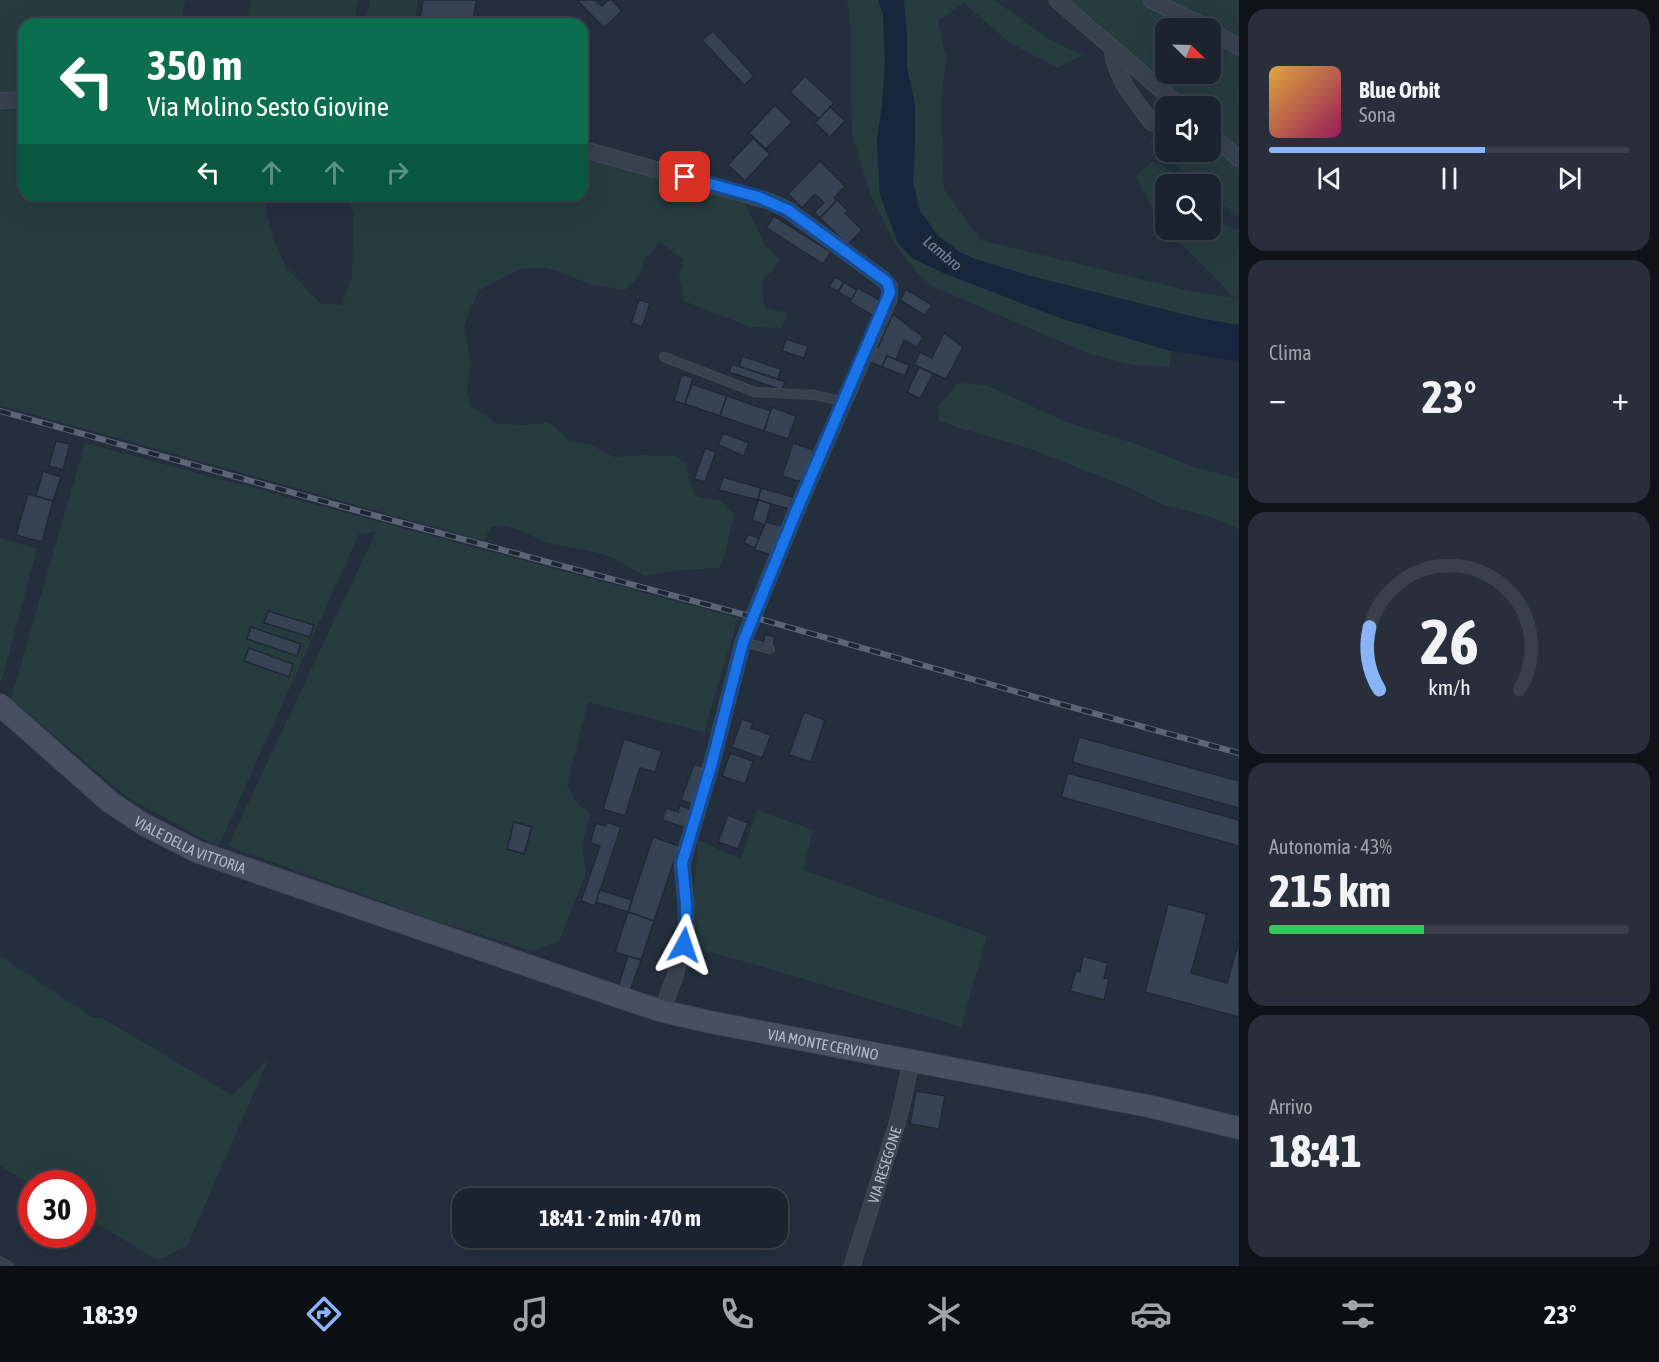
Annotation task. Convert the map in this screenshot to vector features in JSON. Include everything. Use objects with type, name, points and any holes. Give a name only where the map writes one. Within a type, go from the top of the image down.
[{"type":"street","points":[[1057,0],[1168,96]]},
{"type":"street","points":[[1151,0],[1187,18]]},
{"type":"street","points":[[1221,36],[1239,47]]},
{"type":"street","points":[[1112,47],[1112,60],[1121,79],[1152,123]]},
{"type":"street","points":[[0,101],[18,100]]},
{"type":"street","points":[[1221,143],[1239,159]]},
{"type":"street","points":[[588,151],[769,201],[788,210],[887,282],[890,292],[743,642],[711,766],[682,863],[686,930],[675,976],[662,1011]]},
{"type":"street","name":"VIALE DELLA VITTORIA","points":[[0,705],[110,802],[144,824],[198,852],[415,926]]},
{"type":"street","name":"VIA MONTE CERVINO","points":[[415,926],[662,1011],[1153,1107],[1239,1128]]},
{"type":"street","name":"VIA RESEGONE","points":[[852,1266],[897,1124],[911,1061]]},
{"type":"lane","points":[[664,357],[755,392],[815,395],[844,402]]},
{"type":"lane","points":[[743,642],[770,649]]},
{"type":"lane","points":[[0,1260],[9,1266]]},
{"type":"green space","points":[[0,0],[185,0],[182,18],[18,18],[18,93],[0,96]]},
{"type":"green space","points":[[251,0],[358,0],[355,18],[247,18]]},
{"type":"green space","points":[[370,0],[418,0],[415,18],[366,18]]},
{"type":"green space","points":[[847,0],[878,0],[883,13],[885,61],[877,138],[880,195],[898,243],[912,258],[946,274],[1063,319],[1171,351],[1169,367],[1133,365],[1090,354],[932,286],[917,273],[893,240],[872,198],[852,135],[851,31]]},
{"type":"green space","points":[[904,0],[994,0],[1052,41],[1083,55],[1058,68],[1010,43],[964,3],[938,21],[946,56],[941,108],[944,189],[980,240],[1190,291],[1235,298],[1176,240],[1221,240],[1221,222],[1239,231],[1239,325],[1198,318],[1030,276],[961,253],[938,235],[920,211],[913,181],[915,104],[907,68]]},
{"type":"green space","points":[[1067,0],[1239,0],[1239,152],[1221,135],[1221,96],[1177,96],[1163,84],[1221,84],[1221,18],[1155,18],[1155,77]]},
{"type":"green space","points":[[18,110],[18,201],[267,201],[266,207],[272,236],[286,267],[320,303],[342,305],[352,277],[353,215],[350,201],[588,201],[588,157],[687,183],[745,204],[765,245],[779,259],[773,271],[764,278],[762,291],[765,308],[787,313],[782,328],[750,327],[684,301],[679,278],[684,260],[660,242],[645,258],[640,275],[625,290],[589,284],[545,268],[520,269],[480,290],[464,327],[471,365],[467,392],[471,406],[496,423],[523,425],[547,422],[568,441],[591,445],[614,457],[675,456],[686,464],[689,483],[698,497],[719,500],[734,514],[725,555],[719,568],[671,571],[644,576],[622,562],[604,555],[543,541],[517,529],[504,526],[490,528],[484,541],[0,405],[0,111]]},
{"type":"green space","points":[[1155,137],[1155,147],[1150,143]]},
{"type":"green space","points":[[1221,155],[1239,170],[1239,218],[1221,203],[1221,174],[1187,174],[1173,162],[1221,162]]},
{"type":"green space","points":[[1153,161],[1178,174],[1155,174],[1155,215],[1136,176]]},
{"type":"green space","points":[[958,383],[986,385],[1064,421],[1139,445],[1197,468],[1239,479],[1239,529],[1208,516],[1161,504],[1130,488],[1028,448],[939,420],[939,406]]},
{"type":"green space","points":[[85,443],[738,618],[704,732],[588,702],[567,785],[576,802],[590,815],[582,845],[586,873],[559,941],[533,951],[430,919],[228,846],[376,532],[359,534],[218,847],[127,797],[11,699]]},
{"type":"green space","points":[[0,538],[37,549],[0,681]]},
{"type":"green space","points":[[757,810],[813,830],[803,870],[987,936],[961,1027],[695,948],[694,887],[698,840],[741,859]]},
{"type":"green space","points":[[0,956],[93,1018],[102,1018],[232,1095],[268,1060],[188,1244],[164,1258],[156,1259],[96,1223],[96,1170],[18,1170],[18,1177],[0,1166]]},
{"type":"water","name":"Lambro","points":[[878,0],[904,0],[907,68],[915,104],[913,181],[920,211],[938,236],[961,253],[1030,276],[1198,318],[1239,325],[1239,361],[1171,351],[1063,319],[946,274],[912,258],[898,243],[880,195],[877,138],[885,61],[883,13]]},
{"type":"building","points":[[423,0],[477,0],[473,18],[420,18]]},
{"type":"building","points":[[577,0],[595,0],[602,6],[608,0],[612,0],[622,11],[604,28]]},
{"type":"building","points":[[713,31],[754,76],[744,85],[702,40]]},
{"type":"building","points":[[805,76],[834,103],[819,119],[790,92]]},
{"type":"building","points":[[775,105],[792,122],[766,149],[749,133]]},
{"type":"building","points":[[830,107],[845,121],[830,137],[815,123]]},
{"type":"building","points":[[753,138],[770,154],[745,181],[728,165]]},
{"type":"building","points":[[820,161],[845,186],[834,198],[837,200],[820,218],[814,212],[824,203],[815,194],[802,208],[788,194]]},
{"type":"building","points":[[837,200],[848,211],[845,213],[862,230],[848,245],[820,218]]},
{"type":"building","points":[[774,216],[831,252],[823,264],[766,228]]},
{"type":"building","points":[[835,277],[844,282],[838,292],[829,287]]},
{"type":"building","points":[[844,282],[857,290],[852,300],[838,292]]},
{"type":"building","points":[[858,288],[883,302],[875,317],[850,302]]},
{"type":"building","points":[[906,289],[932,305],[925,316],[900,300]]},
{"type":"building","points":[[639,300],[650,303],[642,327],[631,323]]},
{"type":"building","points":[[893,314],[923,337],[917,348],[904,340],[896,360],[887,356],[882,367],[868,361],[874,346],[878,347]]},
{"type":"building","points":[[944,333],[963,347],[946,379],[914,365],[920,352],[932,358]]},
{"type":"building","points":[[786,339],[808,346],[804,358],[782,351]]},
{"type":"building","points":[[742,356],[781,369],[778,379],[739,367]]},
{"type":"building","points":[[887,356],[909,365],[905,376],[882,367]]},
{"type":"building","points":[[732,364],[785,382],[782,390],[729,372]]},
{"type":"building","points":[[919,367],[933,374],[920,399],[907,392]]},
{"type":"building","points":[[682,374],[693,378],[685,404],[674,401]]},
{"type":"building","points":[[692,384],[727,396],[720,416],[685,404]]},
{"type":"building","points":[[727,396],[771,411],[764,431],[720,416]]},
{"type":"building","points":[[772,407],[796,416],[788,439],[764,431]]},
{"type":"building","points":[[723,433],[749,443],[744,456],[718,445]]},
{"type":"building","points":[[56,441],[70,444],[63,470],[49,466]]},
{"type":"building","points":[[793,443],[814,450],[805,479],[797,481],[782,476]]},
{"type":"building","points":[[705,448],[716,452],[705,482],[694,479]]},
{"type":"building","points":[[43,471],[61,477],[53,501],[36,496]]},
{"type":"building","points":[[723,477],[761,488],[758,500],[719,490]]},
{"type":"building","points":[[761,488],[793,497],[789,509],[758,500]]},
{"type":"building","points":[[28,494],[53,501],[42,542],[16,535]]},
{"type":"building","points":[[758,500],[771,504],[765,525],[752,520]]},
{"type":"building","points":[[766,522],[783,526],[772,555],[754,550]]},
{"type":"building","points":[[748,534],[759,538],[755,548],[744,543]]},
{"type":"building","points":[[268,611],[314,625],[310,637],[264,623]]},
{"type":"building","points":[[251,627],[301,644],[297,656],[247,639]]},
{"type":"building","points":[[765,634],[775,637],[773,648],[763,645]]},
{"type":"building","points":[[249,648],[293,664],[289,677],[244,661]]},
{"type":"building","points":[[804,712],[825,720],[811,762],[789,755]]},
{"type":"building","points":[[742,719],[753,723],[751,728],[771,735],[762,758],[732,747]]},
{"type":"building","points":[[1079,737],[1239,781],[1239,808],[1072,762]]},
{"type":"building","points":[[624,739],[662,751],[655,772],[640,768],[625,816],[603,809]]},
{"type":"building","points":[[730,753],[753,761],[745,784],[722,776]]},
{"type":"building","points":[[694,764],[707,768],[694,805],[681,800]]},
{"type":"building","points":[[1068,773],[1239,820],[1239,846],[1061,797]]},
{"type":"building","points":[[680,805],[693,810],[686,828],[662,820],[666,808],[678,812]]},
{"type":"building","points":[[728,815],[748,823],[738,849],[718,842]]},
{"type":"building","points":[[514,822],[532,827],[524,854],[507,849]]},
{"type":"building","points":[[607,822],[621,827],[595,906],[581,901],[600,846],[590,843],[596,823],[605,826]]},
{"type":"building","points":[[653,837],[679,846],[654,921],[628,912]]},
{"type":"building","points":[[600,890],[632,900],[628,912],[596,902]]},
{"type":"building","points":[[1168,904],[1207,914],[1191,973],[1227,983],[1239,940],[1239,1017],[1145,992]]},
{"type":"building","points":[[628,912],[654,921],[641,960],[615,952]]},
{"type":"building","points":[[628,956],[641,960],[629,994],[617,990]]},
{"type":"building","points":[[1083,956],[1108,963],[1104,978],[1109,979],[1104,1000],[1070,991],[1076,970],[1080,972]]},
{"type":"building","points":[[916,1091],[945,1096],[939,1129],[910,1124]]},
{"type":"railway","points":[[0,411],[1239,753]]},
{"type":"route","points":[[684,945],[686,904],[682,863],[711,766],[743,642],[890,292],[887,282],[788,210],[758,197],[685,177]]}]
